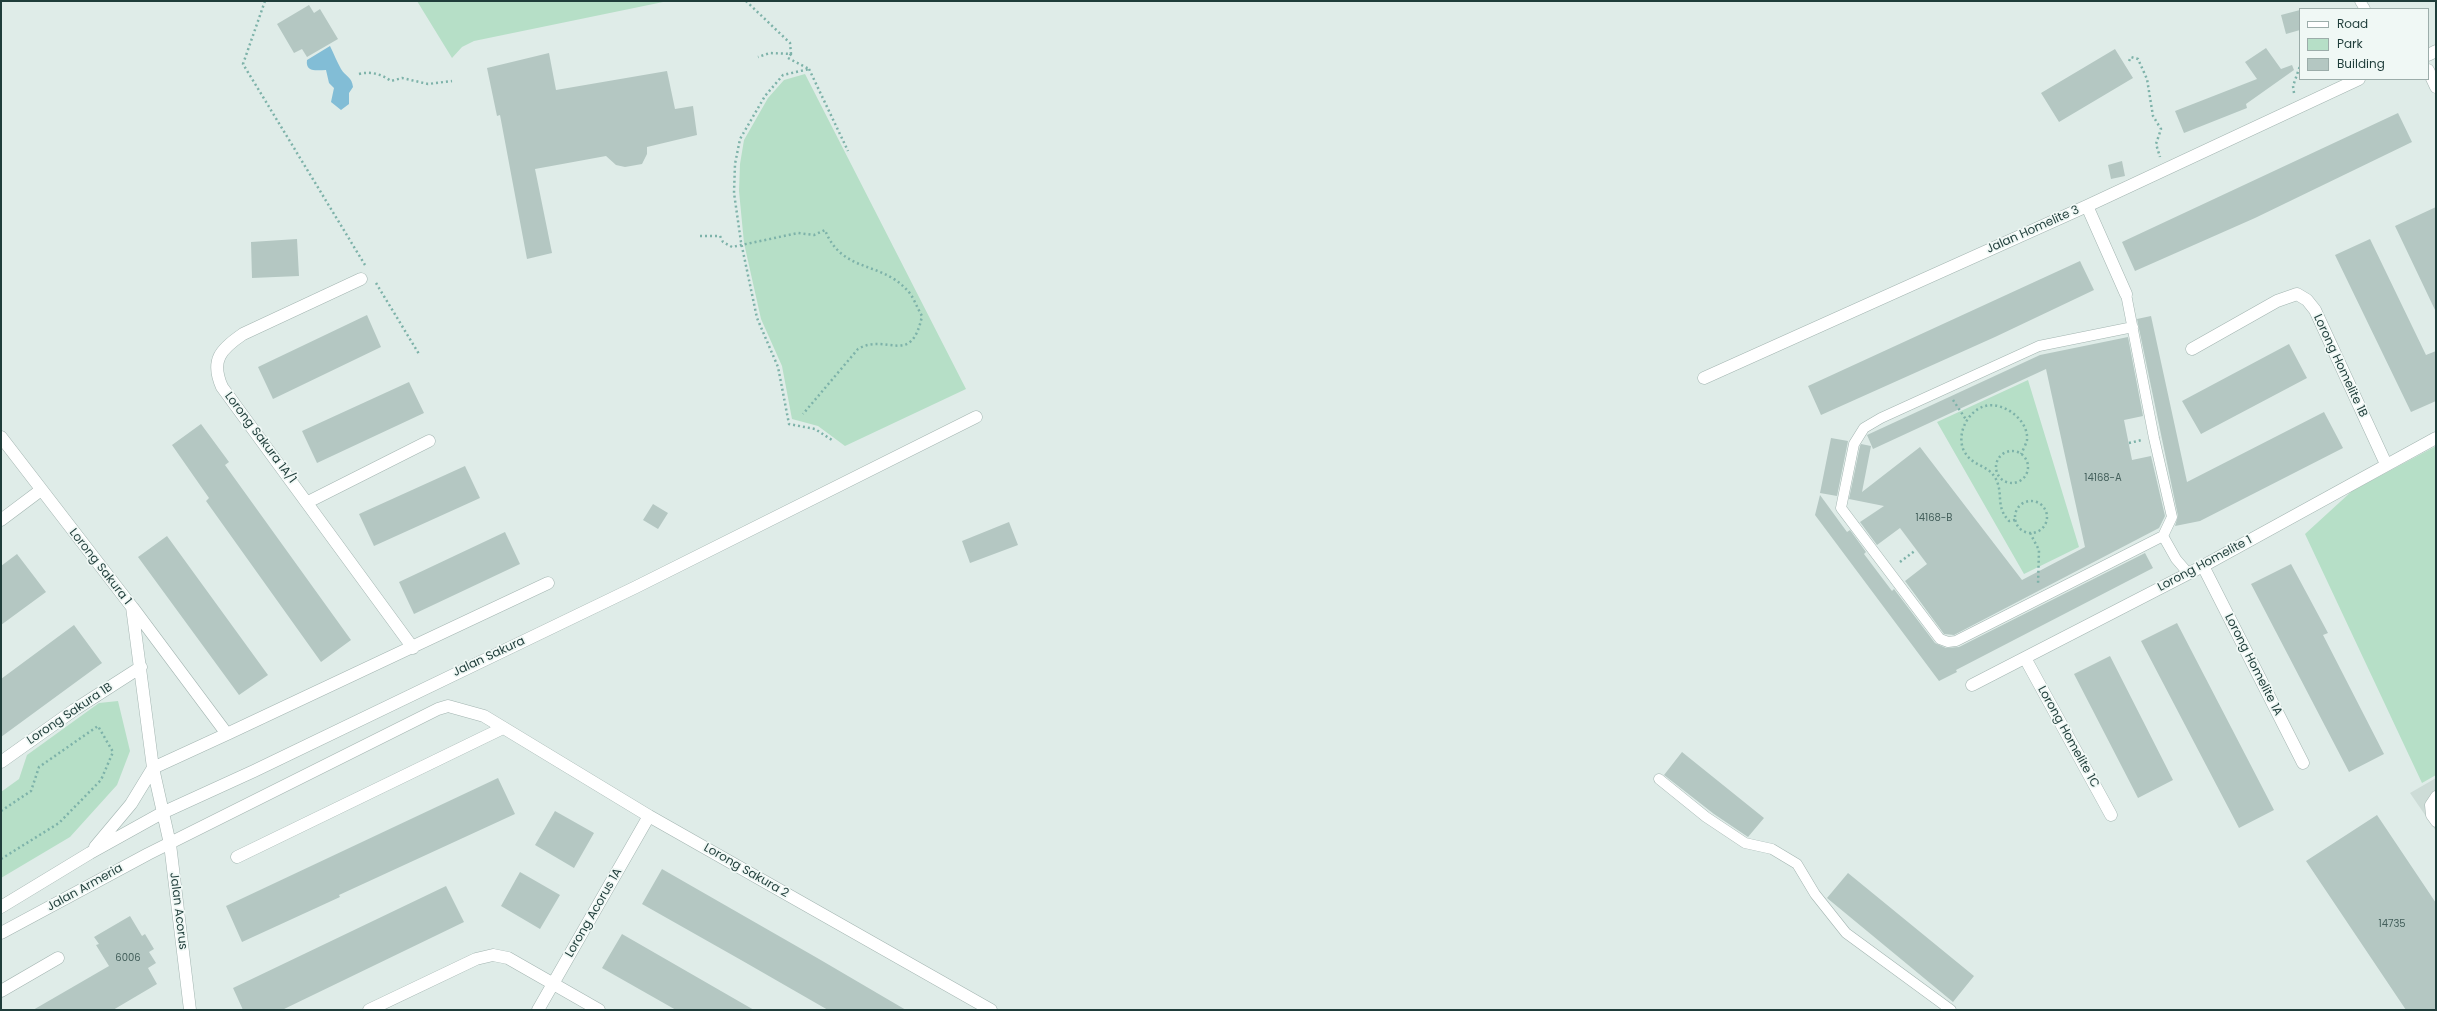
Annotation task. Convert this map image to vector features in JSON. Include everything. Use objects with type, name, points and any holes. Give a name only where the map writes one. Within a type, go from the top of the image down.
[{"type":"street","points":[[2429,72],[2436,87]]},
{"type":"street","name":"Jalan Homelite 3","points":[[1704,378],[2087,206],[2298,106],[2357,80]]},
{"type":"street","points":[[2087,206],[2126,294]]},
{"type":"street","name":"Lorong Sakura 1A/1","points":[[361,279],[243,334],[228,344],[218,359],[216,373],[222,387],[308,502],[413,648]]},
{"type":"street","name":"Lorong Homelite 1B","points":[[2192,349],[2277,301],[2296,294],[2307,300],[2315,310],[2386,464]]},
{"type":"street","name":"Jalan Sakura","points":[[162,813],[254,771],[636,587],[976,417]]},
{"type":"street","name":"Lorong Sakura 1","points":[[1,437],[132,607],[153,768],[162,813]]},
{"type":"street","name":"Lorong Homelite 1","points":[[1972,685],[2203,566],[2386,464],[2436,438]]},
{"type":"street","points":[[308,502],[429,441]]},
{"type":"street","points":[[1,520],[41,490]]},
{"type":"street","name":"Lorong Homelite 1A","points":[[2203,566],[2303,763]]},
{"type":"street","points":[[90,853],[131,804],[153,768],[413,648],[548,583]]},
{"type":"street","points":[[132,607],[227,734]]},
{"type":"street","name":"Lorong Homelite 1C","points":[[2025,658],[2111,816]]},
{"type":"street","name":"Lorong Sakura 1B","points":[[1,762],[74,710],[141,667]]},
{"type":"street","points":[[170,844],[438,709],[448,706],[465,710],[484,716],[503,728]]},
{"type":"street","points":[[237,857],[503,728]]},
{"type":"street","name":"Lorong Sakura 2","points":[[503,728],[649,816],[991,1010]]},
{"type":"street","points":[[1,907],[90,853],[162,813]]},
{"type":"street","name":"Jalan Acorus","points":[[162,813],[170,844],[190,1010]]},
{"type":"street","name":"Lorong Acorus 1A","points":[[538,1010],[649,816]]},
{"type":"street","name":"Jalan Armeria","points":[[1,933],[148,854],[170,844]]},
{"type":"street","points":[[369,1010],[476,959],[493,955],[508,958],[524,966],[599,1010]]},
{"type":"street","points":[[1,991],[58,958]]},
{"type":"lane","points":[[2126,294],[2133,326],[2154,438],[2172,517],[2163,536],[1956,641],[1948,642],[1940,639],[1841,508],[1854,444],[1864,428],[1881,418],[2039,346],[2133,326]]},
{"type":"lane","points":[[2163,536],[2176,559],[2188,573]]},
{"type":"lane","points":[[1659,779],[1706,817],[1745,843],[1772,849],[1797,864],[1815,894],[1846,933],[1951,1010]]},
{"type":"lane","points":[[2436,796],[2430,805],[2431,815],[2436,822]]},
{"type":"path","points":[[265,1],[243,64],[367,268]]},
{"type":"path","points":[[746,1],[789,40],[790,54],[788,58],[810,69],[848,151]]},
{"type":"path","points":[[758,57],[770,53],[790,54]]},
{"type":"path","points":[[2129,61],[2131,58],[2138,60],[2147,79],[2153,116],[2161,129],[2156,144],[2164,169]]},
{"type":"path","points":[[810,69],[783,75],[765,96],[740,139],[735,164],[734,193],[741,245],[757,318],[778,367],[789,424],[815,429],[832,440]]},
{"type":"path","points":[[2298,106],[2294,100],[2293,86],[2299,69]]},
{"type":"path","points":[[358,74],[367,72],[383,75],[392,81],[402,78],[428,84],[452,80]]},
{"type":"path","points":[[700,236],[720,236],[722,242],[732,247],[798,233],[814,235],[826,230],[830,242],[845,258],[873,268],[907,289],[922,316],[919,329],[913,340],[898,347],[865,345],[858,349],[802,414]]},
{"type":"path","points":[[375,281],[419,354]]},
{"type":"path","points":[[1947,389],[1967,421]]},
{"type":"path","points":[[2015,520],[2009,521],[2003,514],[1999,503],[2000,490],[1992,473],[1970,460],[1964,450],[1962,436],[1971,414],[1984,406],[2003,408],[2017,416],[2025,427],[2027,439],[2021,454]]},
{"type":"path","points":[[2015,451],[2021,454],[2028,465],[2026,474],[2023,478],[2010,482],[2000,477],[1997,472],[1997,462],[2004,453],[2015,451]]},
{"type":"path","points":[[1992,473],[1997,472]]},
{"type":"path","points":[[2034,501],[2043,507],[2047,516],[2044,526],[2040,530],[2030,533],[2020,529],[2015,520],[2017,509],[2024,502],[2034,501]]},
{"type":"path","points":[[2030,533],[2039,550],[2037,600]]},
{"type":"path","points":[[1888,571],[1916,550]]},
{"type":"path","points":[[1,811],[31,791],[39,767],[98,726],[113,752],[101,780],[59,823],[1,859]]},
{"type":"shaded area","points":[[2436,778],[2436,831],[2410,793]]},
{"type":"green space","points":[[417,1],[668,1],[474,41],[462,47],[452,58]]},
{"type":"green space","points":[[805,74],[966,389],[845,446],[818,426],[792,419],[782,366],[761,319],[744,243],[739,191],[740,164],[744,140],[768,98],[784,80]]},
{"type":"green space","points":[[2028,380],[2079,547],[2024,574],[1937,422]]},
{"type":"green space","points":[[2436,446],[2436,775],[2422,783],[2305,534],[2352,491]]},
{"type":"green space","points":[[118,701],[130,751],[117,785],[70,837],[1,878],[1,792],[19,779],[27,755],[99,703]]},
{"type":"water","points":[[330,46],[341,69],[350,79],[353,87],[349,93],[349,104],[341,110],[331,102],[334,88],[329,83],[326,70],[313,70],[308,67],[307,64],[307,60]]},
{"type":"building","points":[[309,5],[314,13],[320,9],[338,39],[307,57],[302,49],[294,53],[277,24]]},
{"type":"building","points":[[2299,10],[2299,30],[2286,34],[2281,15]]},
{"type":"building","points":[[2266,48],[2281,69],[2292,65],[2294,70],[2246,104],[2247,108],[2184,133],[2175,111],[2257,79],[2245,62]]},
{"type":"building","points":[[2115,49],[2133,78],[2059,122],[2041,93]]},
{"type":"building","points":[[549,53],[556,90],[667,71],[675,109],[693,106],[697,135],[647,147],[647,154],[642,164],[625,167],[616,165],[606,156],[535,169],[552,253],[527,259],[500,115],[497,116],[487,68]]},
{"type":"building","points":[[2398,113],[2412,142],[2255,218],[2135,271],[2122,242]]},
{"type":"building","points":[[2122,161],[2125,176],[2111,179],[2108,165]]},
{"type":"building","points":[[2436,207],[2436,312],[2395,226]]},
{"type":"building","points":[[297,239],[299,276],[252,278],[251,242]]},
{"type":"building","points":[[2370,239],[2426,355],[2436,351],[2436,401],[2411,412],[2335,255]]},
{"type":"building","points":[[2080,261],[2094,290],[1995,337],[1821,415],[1808,386]]},
{"type":"building","points":[[367,315],[381,347],[273,399],[258,367]]},
{"type":"building","points":[[2151,316],[2187,482],[2324,412],[2343,448],[2200,521],[2175,526],[2178,516],[2137,319]]},
{"type":"building","points":[[2128,337],[2143,416],[2124,420],[2132,460],[2151,456],[2165,516],[2159,528],[1954,635],[1944,634],[1905,581],[1927,564],[1900,528],[1877,545],[1860,522],[1884,506],[1849,499],[1861,444],[1871,446],[1862,492],[1920,447],[2022,580],[2085,547],[2046,369],[1873,449],[1867,435],[2040,355]]},
{"type":"building","points":[[2289,344],[2307,378],[2201,434],[2182,401]]},
{"type":"building","points":[[409,382],[424,413],[317,463],[302,431]]},
{"type":"building","points":[[201,424],[229,462],[225,465],[351,640],[321,662],[206,501],[209,498],[172,445]]},
{"type":"building","points":[[1831,438],[1848,441],[1837,496],[1820,493]]},
{"type":"building","points":[[465,466],[480,498],[374,546],[359,514]]},
{"type":"building","points":[[1820,495],[1847,532],[1850,530],[1866,552],[1864,554],[1892,591],[1894,589],[1935,643],[1946,648],[1959,647],[2145,553],[2153,568],[1956,670],[1957,672],[1939,681],[1815,515]]},
{"type":"building","points":[[653,504],[668,513],[658,529],[643,520]]},
{"type":"building","points":[[1009,522],[1018,545],[970,563],[962,541]]},
{"type":"building","points":[[505,532],[520,564],[414,614],[399,582]]},
{"type":"building","points":[[167,536],[268,675],[239,695],[138,557]]},
{"type":"building","points":[[17,554],[46,592],[1,625],[1,566]]},
{"type":"building","points":[[2291,564],[2328,633],[2323,635],[2384,754],[2349,772],[2251,584]]},
{"type":"building","points":[[2177,623],[2274,810],[2239,828],[2141,641]]},
{"type":"building","points":[[74,625],[102,663],[1,737],[1,679]]},
{"type":"building","points":[[2110,656],[2173,780],[2138,798],[2074,674]]},
{"type":"building","points":[[1682,752],[1764,818],[1748,837],[1714,814],[1664,775]]},
{"type":"building","points":[[498,778],[515,814],[339,895],[340,897],[242,942],[226,906]]},
{"type":"building","points":[[555,811],[594,833],[574,868],[535,845]]},
{"type":"building","points":[[2377,815],[2436,903],[2436,1010],[2406,1010],[2306,861]]},
{"type":"building","points":[[662,869],[906,1010],[828,1010],[642,904]]},
{"type":"building","points":[[520,872],[560,895],[540,929],[501,906]]},
{"type":"building","points":[[1848,873],[1974,976],[1953,1002],[1827,898]]},
{"type":"building","points":[[446,886],[464,922],[282,1010],[243,1010],[233,988]]},
{"type":"building","points":[[130,916],[142,936],[145,934],[154,949],[149,952],[156,963],[148,968],[157,984],[113,1010],[33,1010],[109,966],[96,945],[99,944],[94,937]]},
{"type":"building","points":[[622,934],[754,1010],[676,1010],[602,968]]}]
